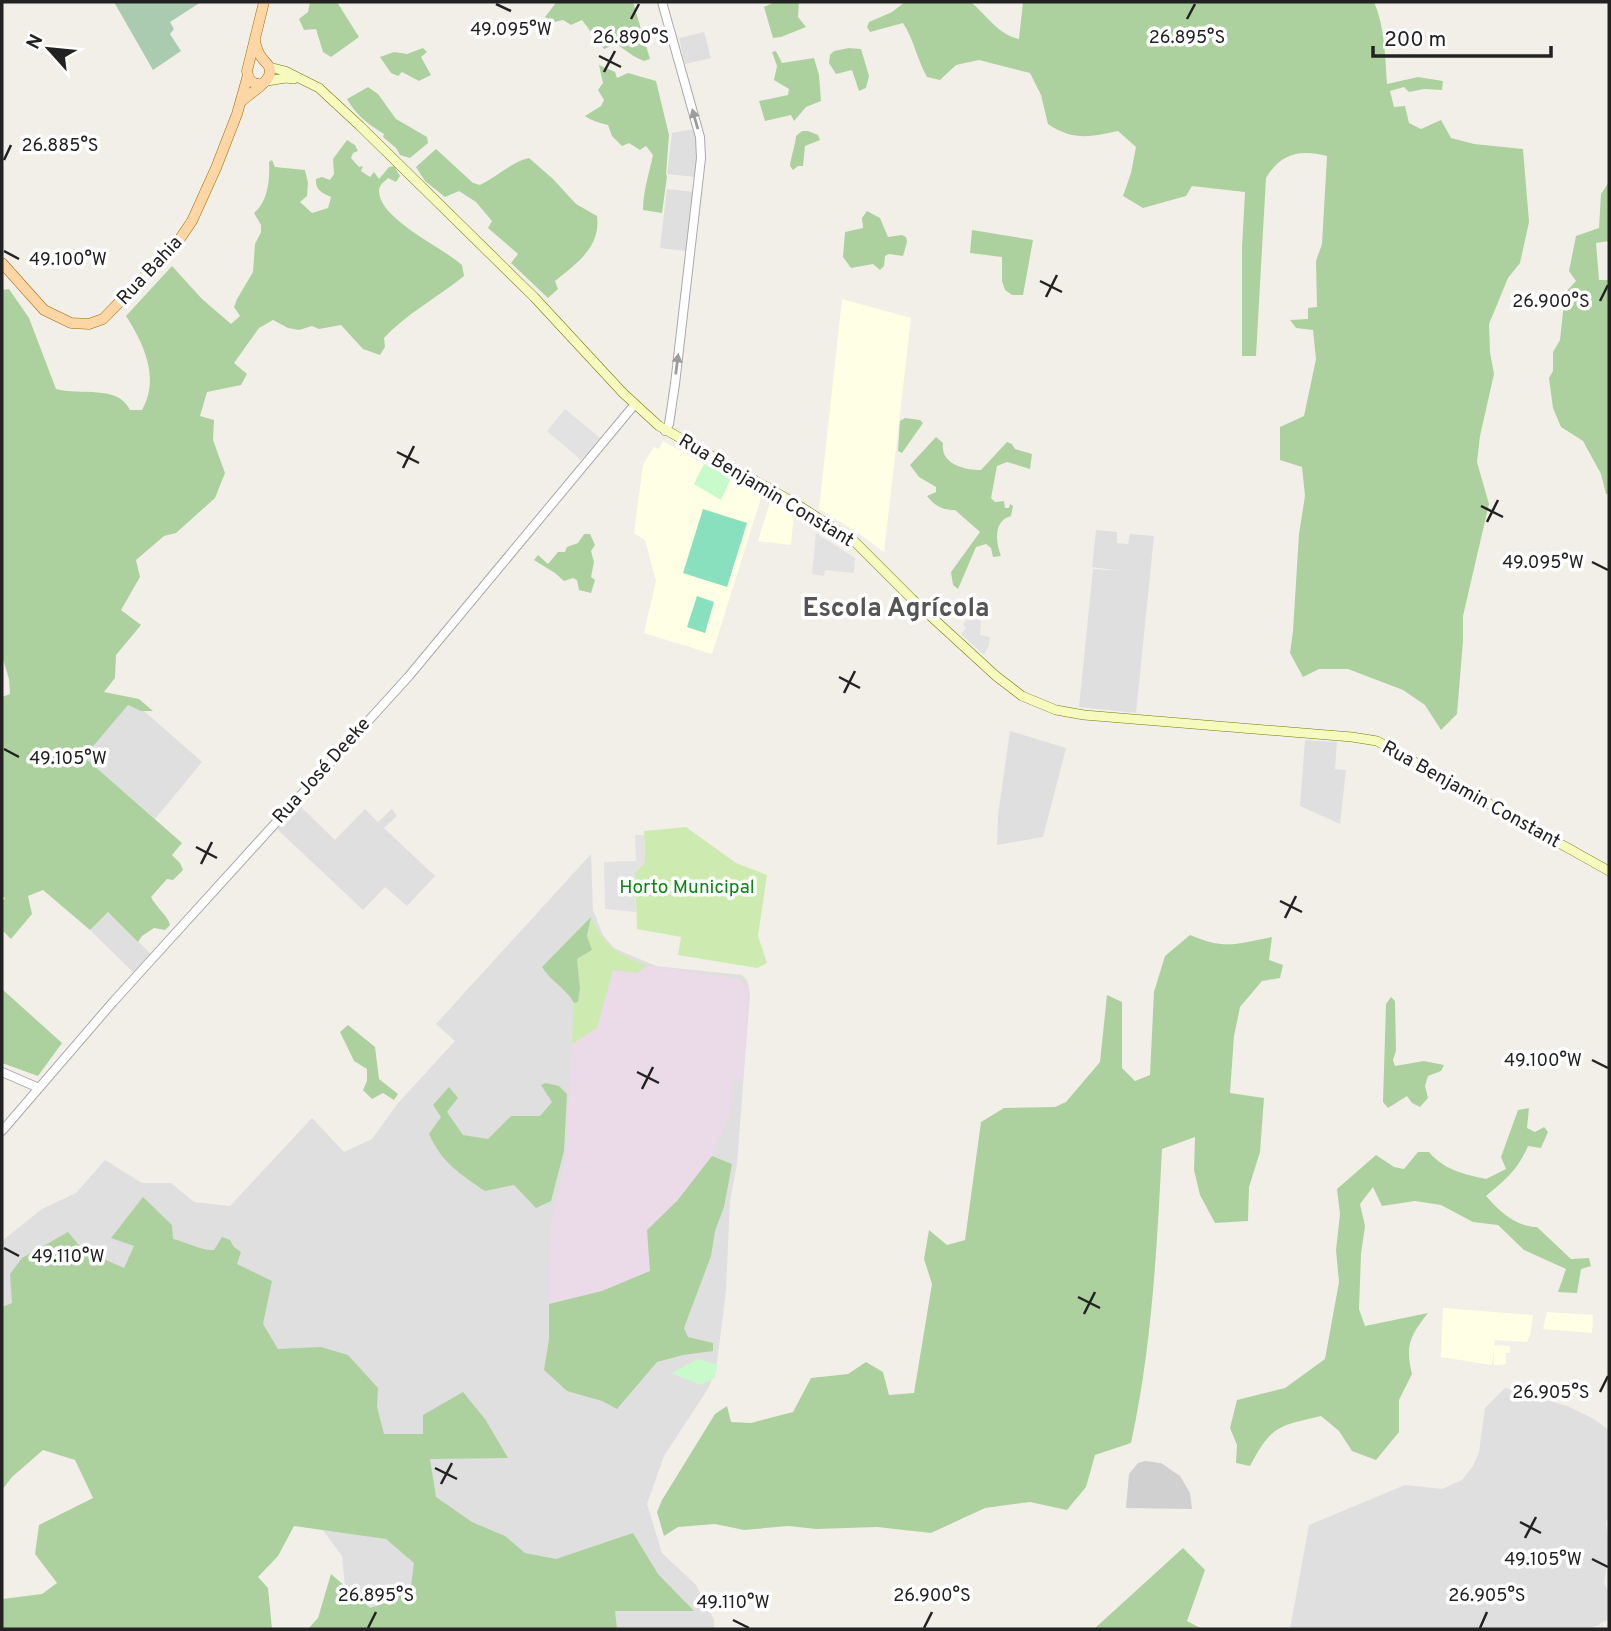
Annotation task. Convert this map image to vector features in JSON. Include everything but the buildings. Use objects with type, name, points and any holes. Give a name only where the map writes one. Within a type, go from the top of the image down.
[{"type":"main road","name":"Rua Bahia","points":[[2,262],[44,310],[53,316],[80,324],[103,319],[177,243],[188,228],[216,168],[241,102],[264,2]]},
{"type":"main road","points":[[255,34],[256,50],[266,64],[270,76],[264,82]]},
{"type":"main road","points":[[266,64],[257,61],[248,71],[253,82],[286,78],[306,81]]},
{"type":"main road","name":"Rua Benjamin Constant","points":[[266,64],[306,81],[330,98],[541,304],[635,404],[665,431],[798,505],[855,542],[996,676],[1030,700],[1056,710],[1108,718],[1377,741],[1609,871]]},
{"type":"main road","name":"Rua Bahia","points":[[241,102],[264,82]]},
{"type":"street","points":[[662,2],[700,137],[701,158],[675,384],[669,424],[665,431]]},
{"type":"street","name":"Rua José Deeke","points":[[2,1131],[113,1002],[407,679],[635,404]]},
{"type":"street","points":[[2,1072],[39,1088]]},
{"type":"shaded area","points":[[114,2],[201,2],[170,22],[174,29],[170,34],[181,51],[153,70]]},
{"type":"shaded area","points":[[704,32],[711,58],[685,64],[679,38]]},
{"type":"shaded area","points":[[694,129],[697,149],[695,177],[667,174],[672,133]]},
{"type":"shaded area","points":[[667,189],[694,192],[686,251],[660,248]]},
{"type":"shaded area","points":[[842,299],[911,318],[884,552],[819,509]]},
{"type":"shaded area","points":[[565,409],[600,438],[581,460],[547,431]]},
{"type":"shaded area","points":[[663,441],[704,464],[694,484],[721,499],[731,478],[762,495],[712,654],[644,633],[656,581],[645,540],[634,533],[643,465],[654,447],[659,449]]},
{"type":"shaded area","points":[[771,499],[794,512],[791,545],[758,541]]},
{"type":"shaded area","points":[[1096,530],[1117,532],[1117,543],[1128,544],[1130,534],[1154,536],[1136,713],[1079,707],[1093,569],[1120,571],[1092,567]]},
{"type":"shaded area","points":[[816,533],[855,558],[854,573],[825,570],[824,576],[812,574]]},
{"type":"shaded area","points":[[970,616],[981,621],[980,635],[990,637],[984,655],[961,634],[966,628],[963,624]]},
{"type":"shaded area","points":[[128,704],[144,711],[202,762],[155,819],[83,757]]},
{"type":"shaded area","points":[[1010,731],[1066,748],[1043,837],[997,845],[998,815]]},
{"type":"shaded area","points":[[1305,740],[1337,742],[1335,769],[1346,770],[1340,824],[1300,806]]},
{"type":"shaded area","points":[[299,805],[335,840],[365,809],[378,822],[392,809],[397,816],[384,828],[435,876],[407,906],[385,887],[363,910],[277,829]]},
{"type":"shaded area","points":[[635,835],[644,835],[645,862],[635,873],[636,912],[605,909],[604,862],[636,861]]},
{"type":"shaded area","points":[[591,854],[593,910],[603,935],[614,948],[656,966],[742,975],[747,980],[750,993],[737,1164],[730,1201],[726,1291],[717,1362],[709,1387],[664,1456],[647,1504],[662,1553],[696,1585],[714,1620],[714,1629],[379,1629],[363,1615],[345,1586],[342,1556],[278,1470],[2,1380],[2,1241],[42,1209],[76,1193],[105,1160],[142,1183],[171,1183],[194,1202],[230,1206],[312,1118],[344,1152],[372,1139],[398,1103],[455,1041],[436,1024]]},
{"type":"shaded area","points":[[108,912],[151,954],[133,972],[90,930]]},
{"type":"shaded area","points":[[647,966],[739,979],[748,990],[743,1079],[733,1080],[730,1116],[712,1156],[677,1201],[647,1230],[650,1271],[602,1291],[549,1304],[551,1222],[566,1158],[572,1044],[597,1028],[613,970],[637,973]]},
{"type":"shaded area","points":[[1443,1308],[1533,1315],[1530,1335],[1527,1342],[1495,1340],[1494,1345],[1510,1346],[1510,1353],[1506,1353],[1506,1364],[1494,1365],[1494,1348],[1492,1365],[1441,1357]]},
{"type":"shaded area","points":[[1547,1312],[1593,1315],[1592,1333],[1543,1329]]},
{"type":"shaded area","points":[[1505,1388],[1567,1406],[1609,1430],[1609,1515],[1606,1523],[1609,1551],[1604,1583],[1609,1592],[1609,1619],[1591,1629],[1290,1629],[1309,1525],[1405,1485],[1442,1489],[1462,1480],[1473,1466],[1479,1452],[1485,1408]]},
{"type":"shaded area","points":[[1138,1463],[1161,1463],[1180,1476],[1190,1493],[1192,1509],[1126,1508],[1129,1474]]},
{"type":"green space","points":[[310,2],[337,2],[359,37],[331,57],[323,52],[316,29],[304,30],[299,19],[308,12]]},
{"type":"green space","points":[[553,2],[633,2],[650,59],[644,61],[616,44],[604,49],[582,20],[571,25],[563,20],[555,22],[545,17],[555,4]]},
{"type":"green space","points":[[775,2],[799,2],[798,17],[806,27],[773,38],[764,7]]},
{"type":"green space","points":[[905,2],[972,3],[1000,30],[1019,39],[1023,2],[1374,2],[1382,32],[1387,84],[1418,77],[1443,81],[1442,90],[1409,92],[1404,87],[1390,91],[1394,107],[1405,106],[1409,123],[1421,129],[1441,120],[1451,138],[1474,144],[1523,149],[1529,222],[1520,263],[1508,278],[1489,324],[1494,374],[1477,462],[1489,504],[1463,616],[1457,714],[1441,730],[1425,705],[1403,690],[1348,669],[1319,669],[1303,677],[1290,653],[1299,534],[1305,496],[1302,467],[1280,460],[1280,427],[1304,416],[1316,359],[1313,330],[1296,328],[1290,320],[1308,319],[1308,308],[1317,307],[1316,261],[1322,244],[1327,156],[1308,153],[1292,155],[1278,163],[1266,178],[1256,356],[1242,356],[1245,192],[1192,186],[1186,196],[1143,208],[1123,196],[1136,147],[1118,131],[1082,136],[1066,133],[1048,124],[1041,95],[1030,73],[979,60],[956,65],[940,80],[927,77],[903,23],[870,32],[867,27],[869,22],[892,12]]},
{"type":"green space","points":[[423,48],[427,52],[421,57],[431,75],[419,81],[402,72],[398,76],[391,73],[380,57],[394,52],[407,54]]},
{"type":"green space","points":[[861,49],[869,76],[866,88],[859,91],[852,70],[836,74],[829,63],[830,55],[834,51]]},
{"type":"green space","points":[[776,51],[782,63],[814,58],[819,75],[821,101],[806,107],[794,121],[791,115],[765,121],[759,101],[788,95],[789,89],[774,80],[777,66],[772,52]]},
{"type":"green space","points":[[599,65],[615,72],[617,78],[628,73],[656,81],[669,135],[662,213],[643,210],[653,155],[646,146],[640,150],[629,143],[622,146],[612,136],[608,125],[585,116],[601,106],[604,100],[598,90],[603,83]]},
{"type":"green space","points":[[368,87],[378,94],[396,119],[427,137],[428,143],[410,158],[400,155],[383,137],[384,134],[363,119],[347,99]]},
{"type":"green space","points":[[802,131],[818,135],[820,140],[805,146],[803,166],[793,170],[790,166],[796,136]]},
{"type":"green space","points":[[347,140],[355,145],[358,151],[353,153],[351,158],[359,167],[363,166],[361,171],[370,177],[374,172],[379,179],[389,167],[394,166],[400,176],[396,182],[388,178],[379,191],[389,212],[462,265],[464,276],[393,329],[384,338],[385,347],[380,355],[363,349],[341,325],[319,329],[312,326],[299,330],[273,320],[259,328],[234,363],[247,374],[241,385],[207,392],[200,416],[214,420],[213,440],[225,473],[215,498],[176,533],[164,536],[136,560],[140,577],[121,610],[141,625],[116,655],[115,678],[104,692],[139,699],[153,711],[141,711],[128,705],[84,757],[182,843],[172,855],[183,870],[173,880],[167,879],[151,897],[170,925],[165,930],[154,928],[138,942],[108,912],[90,930],[43,890],[28,896],[32,914],[11,939],[2,930],[2,903],[5,898],[2,896],[2,697],[10,694],[9,679],[2,656],[2,290],[9,289],[29,318],[56,389],[108,394],[124,402],[130,410],[142,410],[150,386],[148,362],[139,338],[126,316],[172,266],[202,299],[231,324],[240,316],[234,307],[253,272],[255,244],[261,232],[261,225],[254,213],[265,197],[269,162],[272,160],[275,167],[305,170],[307,196],[300,202],[312,213],[328,208],[331,197],[318,188],[316,179],[322,177],[330,180],[334,174],[333,159]]},
{"type":"green space","points":[[436,149],[473,183],[480,185],[529,158],[576,204],[597,216],[595,237],[591,245],[579,261],[555,281],[558,289],[548,298],[511,263],[518,254],[488,228],[492,221],[476,202],[459,191],[445,197],[425,181],[416,167]]},
{"type":"green space","points":[[1609,182],[1609,241],[1596,243],[1599,280],[1609,280],[1609,494],[1606,494],[1601,474],[1583,441],[1561,427],[1553,408],[1549,378],[1553,371],[1553,352],[1560,340],[1565,293],[1576,281],[1569,271],[1576,236],[1599,228],[1601,194]]},
{"type":"green space","points":[[867,211],[880,218],[888,237],[906,237],[903,256],[885,256],[884,266],[880,270],[873,264],[851,268],[843,257],[845,232],[863,228],[862,218]]},
{"type":"green space","points":[[972,230],[1033,240],[1023,295],[1012,295],[1005,290],[1002,281],[1002,257],[970,253]]},
{"type":"green space","points":[[905,418],[923,423],[902,453],[898,451],[900,421]]},
{"type":"green space","points":[[936,437],[943,443],[945,456],[949,461],[967,469],[981,470],[1007,442],[1015,449],[1032,454],[1030,469],[1007,462],[997,466],[991,498],[995,502],[1004,501],[1005,508],[1009,508],[1010,504],[1013,506],[1011,516],[1001,522],[997,532],[1001,556],[993,557],[991,548],[986,544],[976,547],[958,589],[953,585],[951,572],[980,532],[955,510],[943,508],[933,502],[927,496],[936,492],[936,487],[919,477],[910,465]]},
{"type":"green space","points":[[704,464],[731,478],[721,500],[694,484]]},
{"type":"green space","points":[[703,509],[747,523],[727,587],[683,573]]},
{"type":"green space","points":[[584,534],[590,534],[595,545],[591,551],[594,562],[591,577],[595,580],[591,593],[579,590],[577,580],[573,578],[564,581],[534,560],[538,555],[548,564],[558,552],[565,552],[567,547],[578,543]]},
{"type":"green space","points":[[697,596],[714,602],[705,633],[687,627]]},
{"type":"green space","name":"Horto Municipal","points":[[686,827],[736,863],[767,875],[758,936],[767,963],[757,968],[678,955],[681,937],[637,929],[635,873],[645,862],[644,831]]},
{"type":"green space","points":[[591,917],[607,943],[647,966],[637,973],[613,970],[597,1028],[572,1044],[574,1003],[578,1002],[580,989],[577,959],[585,955]]},
{"type":"green space","points":[[591,917],[587,936],[592,950],[577,959],[580,989],[578,1002],[574,1003],[542,967]]},
{"type":"green space","points":[[1190,935],[1222,944],[1272,937],[1269,960],[1283,965],[1280,978],[1262,981],[1240,1007],[1234,1036],[1230,1093],[1264,1098],[1260,1152],[1249,1187],[1248,1221],[1215,1223],[1200,1195],[1194,1170],[1195,1137],[1162,1149],[1149,1334],[1131,1443],[1095,1455],[1086,1487],[1067,1510],[1030,1502],[985,1508],[931,1533],[877,1527],[816,1529],[788,1526],[744,1530],[715,1524],[678,1527],[664,1536],[657,1512],[662,1500],[715,1414],[727,1406],[731,1422],[751,1423],[793,1412],[811,1378],[848,1374],[866,1362],[883,1372],[889,1395],[914,1393],[932,1284],[924,1259],[929,1230],[947,1245],[965,1240],[981,1122],[1004,1108],[1055,1107],[1066,1102],[1100,1062],[1107,995],[1122,1002],[1122,1068],[1135,1081],[1150,1075],[1154,992],[1165,956]]},
{"type":"green space","points":[[2,989],[62,1043],[38,1076],[2,1063]]},
{"type":"green space","points":[[1391,997],[1395,1001],[1395,1066],[1424,1061],[1444,1065],[1441,1071],[1428,1076],[1425,1086],[1428,1098],[1420,1107],[1412,1103],[1407,1096],[1388,1108],[1383,1102],[1386,1004]]},
{"type":"green space","points":[[348,1025],[375,1047],[379,1079],[398,1094],[394,1100],[383,1093],[372,1099],[363,1090],[367,1081],[367,1069],[354,1061],[340,1032]]},
{"type":"green space","points":[[546,1083],[559,1086],[567,1094],[564,1151],[551,1201],[536,1208],[514,1185],[485,1191],[476,1185],[446,1160],[429,1134],[441,1117],[433,1105],[449,1087],[458,1098],[447,1112],[463,1135],[488,1139],[511,1116],[540,1116],[552,1102],[541,1085]]},
{"type":"green space","points":[[1529,1108],[1527,1128],[1535,1132],[1544,1127],[1548,1132],[1541,1148],[1528,1146],[1515,1168],[1486,1196],[1515,1221],[1537,1227],[1571,1259],[1589,1258],[1591,1266],[1581,1269],[1577,1293],[1558,1292],[1566,1269],[1524,1250],[1498,1225],[1473,1222],[1441,1205],[1415,1201],[1382,1206],[1373,1187],[1360,1204],[1365,1226],[1359,1309],[1365,1326],[1428,1313],[1417,1328],[1409,1348],[1412,1374],[1399,1400],[1399,1432],[1376,1460],[1352,1451],[1339,1431],[1321,1416],[1295,1422],[1277,1430],[1264,1443],[1250,1466],[1236,1463],[1237,1445],[1230,1428],[1237,1400],[1285,1388],[1325,1359],[1339,1282],[1336,1250],[1340,1214],[1337,1189],[1376,1155],[1394,1167],[1404,1169],[1418,1152],[1429,1152],[1448,1167],[1486,1179],[1506,1169],[1501,1157],[1518,1110]]},
{"type":"green space","points":[[712,1156],[732,1164],[711,1256],[684,1328],[688,1337],[713,1343],[713,1351],[657,1362],[617,1409],[602,1401],[567,1391],[544,1370],[549,1339],[549,1304],[602,1291],[650,1271],[647,1230],[677,1201]]},
{"type":"green space","points":[[143,1197],[172,1225],[173,1239],[209,1250],[214,1250],[222,1237],[230,1240],[241,1252],[237,1264],[272,1281],[263,1324],[278,1349],[321,1347],[348,1355],[378,1388],[377,1407],[384,1434],[423,1434],[423,1415],[463,1392],[485,1419],[508,1458],[430,1459],[436,1497],[472,1522],[505,1536],[525,1553],[556,1559],[633,1533],[658,1574],[694,1611],[615,1611],[617,1629],[308,1629],[318,1618],[331,1574],[370,1608],[390,1601],[411,1586],[414,1563],[386,1539],[294,1526],[278,1556],[258,1577],[268,1588],[272,1629],[2,1629],[2,1599],[42,1594],[57,1583],[35,1554],[39,1525],[93,1498],[75,1460],[43,1450],[12,1477],[2,1490],[2,1307],[12,1303],[10,1274],[22,1258],[68,1232],[83,1250],[124,1268],[134,1246],[111,1238]]},
{"type":"green space","points":[[698,1359],[718,1365],[714,1378],[701,1385],[671,1373]]},
{"type":"green space","points":[[1183,1548],[1205,1570],[1187,1621],[1202,1629],[1094,1629]]},
{"type":"district","name":"Escola Agrícola","points":[[896,609]]}]
